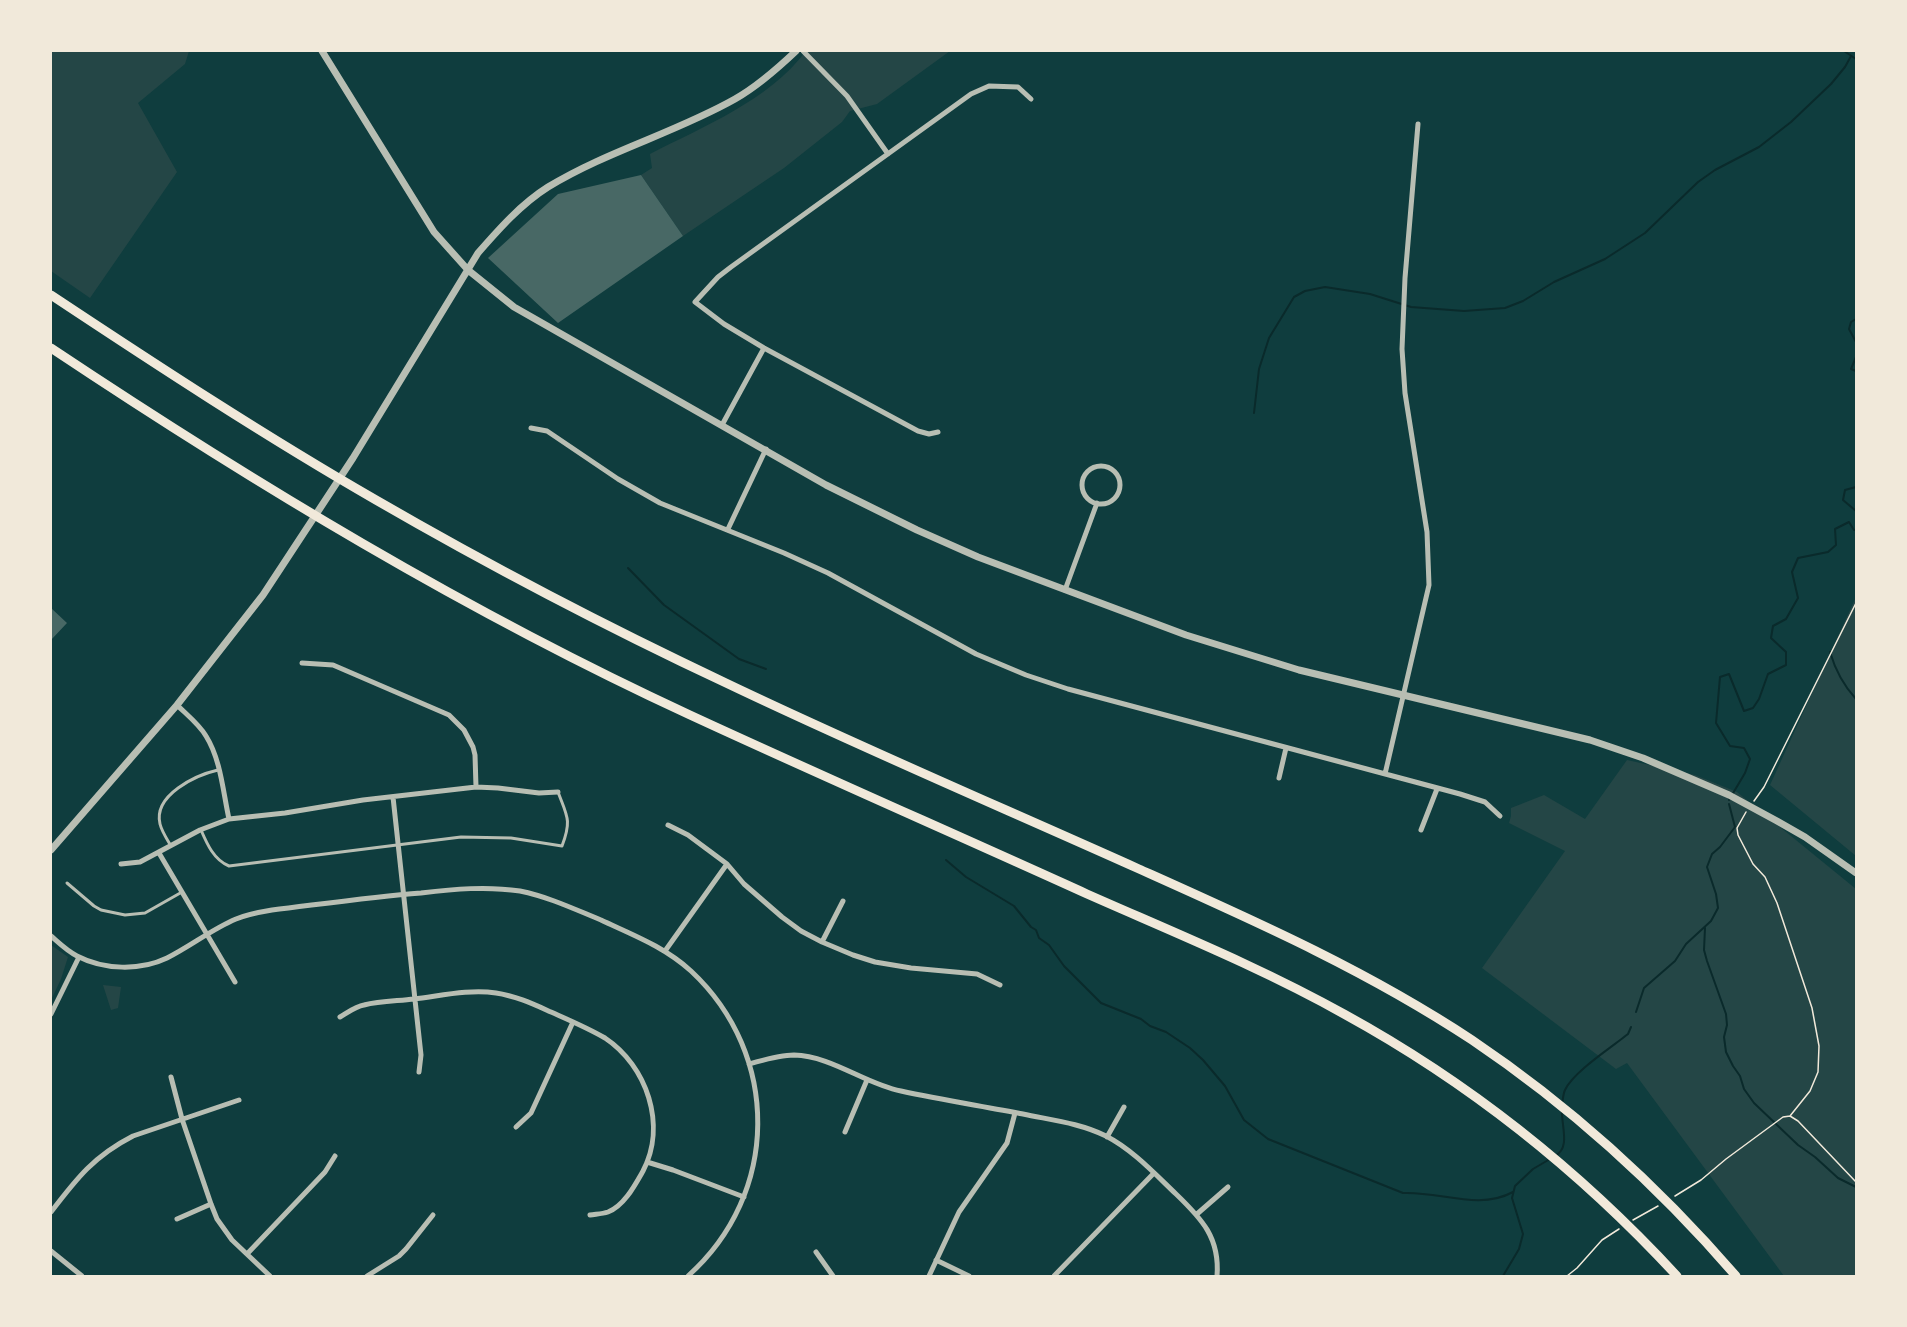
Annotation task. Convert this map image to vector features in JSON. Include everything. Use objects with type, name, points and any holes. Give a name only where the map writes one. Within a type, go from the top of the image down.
[{"type":"highway","points":[[51,295],[226,410],[323,469],[476,556],[570,606],[771,704],[1263,925],[1342,963],[1398,994],[1476,1043],[1539,1089],[1607,1145],[1682,1216],[1736,1276]]},
{"type":"highway","points":[[51,348],[158,419],[304,509],[389,559],[555,648],[683,712],[789,761],[1230,958],[1332,1008],[1376,1033],[1445,1077],[1522,1132],[1571,1173],[1642,1239],[1677,1276]]},
{"type":"street","points":[[322,51],[434,232],[468,270],[514,307],[826,485],[978,557],[1186,635],[1299,670],[1590,740],[1643,758],[1729,795],[1778,821],[1856,873]]},
{"type":"street","points":[[51,850],[177,705],[263,595],[353,458],[478,253],[506,222],[546,189],[567,177],[736,99],[766,79],[796,51]]},
{"type":"street","points":[[803,51],[846,96],[888,153]]},
{"type":"street","points":[[938,432],[929,434],[918,431],[764,348],[723,324],[695,302],[718,277],[731,267],[971,94],[990,86],[1018,87],[1031,99]]},
{"type":"street","points":[[1385,774],[1430,585],[1427,532],[1404,391],[1402,349],[1418,124]]},
{"type":"street","points":[[722,425],[764,348]]},
{"type":"street","points":[[531,428],[547,431],[618,479],[660,502],[828,573],[976,654],[1026,675],[1068,689],[1485,802],[1500,816]]},
{"type":"street","points":[[728,530],[766,449]]},
{"type":"street","points":[[1106,466],[1116,472],[1120,489],[1118,495],[1108,503],[1096,503],[1090,501],[1083,490],[1083,477],[1092,467],[1106,466]]},
{"type":"street","points":[[1065,590],[1096,503]]},
{"type":"street","points":[[302,663],[333,665],[448,715],[464,730],[473,747],[476,788]]},
{"type":"street","points":[[177,705],[206,735],[212,746],[229,819]]},
{"type":"street","points":[[1279,778],[1287,748]]},
{"type":"street","points":[[121,864],[140,862],[200,830],[229,819],[272,815],[333,804],[476,788],[538,793],[558,792]]},
{"type":"street","points":[[1421,830],[1437,789]]},
{"type":"street","points":[[393,797],[416,999],[421,1055],[419,1072]]},
{"type":"street","points":[[668,825],[688,835],[728,864],[744,884],[782,917],[801,931],[822,942],[875,962],[977,974],[1000,985]]},
{"type":"street","points":[[159,853],[235,982]]},
{"type":"street","points":[[665,951],[728,864]]},
{"type":"street","points":[[51,936],[79,957],[105,965],[137,966],[168,957],[238,918],[272,910],[404,894],[479,888],[529,893],[558,902],[641,938],[665,951],[691,972],[715,998],[734,1027],[749,1064],[757,1108],[757,1136],[752,1176],[744,1197],[710,1255],[688,1276]]},
{"type":"street","points":[[822,942],[843,901]]},
{"type":"street","points":[[51,1014],[79,957]]},
{"type":"street","points":[[340,1017],[362,1005],[469,992],[494,993],[519,998],[606,1039],[627,1058],[640,1075],[648,1095],[653,1137],[647,1162],[636,1184],[623,1200],[609,1211],[590,1215]]},
{"type":"street","points":[[516,1127],[531,1113],[573,1022]]},
{"type":"street","points":[[749,1064],[786,1055],[804,1056],[900,1091],[1069,1123],[1107,1137],[1132,1154],[1197,1214],[1212,1239],[1217,1253],[1217,1276]]},
{"type":"street","points":[[171,1077],[182,1119],[211,1204],[224,1229],[270,1276]]},
{"type":"street","points":[[845,1132],[867,1080]]},
{"type":"street","points":[[51,1212],[84,1171],[105,1152],[133,1136],[239,1100]]},
{"type":"street","points":[[1107,1137],[1124,1107]]},
{"type":"street","points":[[929,1276],[960,1212],[1007,1143],[1015,1113]]},
{"type":"street","points":[[247,1254],[325,1172],[335,1156]]},
{"type":"street","points":[[647,1162],[744,1197]]},
{"type":"street","points":[[1054,1276],[1154,1173]]},
{"type":"street","points":[[1197,1214],[1228,1187]]},
{"type":"street","points":[[177,1219],[211,1204]]},
{"type":"street","points":[[367,1276],[399,1256],[433,1215]]},
{"type":"street","points":[[51,1251],[82,1276]]},
{"type":"street","points":[[816,1252],[833,1276]]},
{"type":"street","points":[[936,1260],[969,1276]]},
{"type":"lane","points":[[171,846],[160,826],[159,816],[166,799],[190,780],[203,773],[218,770]]},
{"type":"lane","points":[[200,830],[216,856],[222,863],[229,866],[461,837],[495,837],[562,846],[569,829],[569,820],[558,792]]},
{"type":"lane","points":[[67,883],[101,910],[125,915],[146,913],[182,892]]},
{"type":"path","points":[[1790,1116],[1810,1091],[1818,1072],[1819,1046],[1812,1008],[1777,903],[1765,877],[1753,864],[1738,836],[1737,828],[1764,787],[1856,603]]},
{"type":"path","points":[[1701,1180],[1770,1126],[1783,1117],[1790,1116],[1798,1121],[1856,1182]]},
{"type":"shaded area","points":[[51,51],[189,51],[185,64],[138,103],[177,172],[90,298],[51,271]]},
{"type":"shaded area","points":[[806,51],[950,51],[877,104],[850,111],[842,122],[784,168],[683,236],[641,175],[652,168],[650,154],[734,111],[754,98],[791,69]]},
{"type":"shaded area","points":[[1856,597],[1856,856],[1770,785]]},
{"type":"shaded area","points":[[1627,760],[1695,775],[1737,792],[1856,889],[1856,1276],[1784,1276],[1627,1063],[1616,1069],[1482,968],[1565,851],[1509,823],[1511,808],[1544,795],[1585,819]]},
{"type":"shaded area","points":[[51,945],[68,957],[51,1000]]},
{"type":"shaded area","points":[[103,985],[121,987],[118,1008],[111,1010]]},
{"type":"building","points":[[641,175],[683,236],[558,323],[488,258],[558,194]]},
{"type":"building","points":[[51,608],[67,623],[51,640]]},
{"type":"waterway","points":[[1844,51],[1856,59]]},
{"type":"waterway","points":[[1254,413],[1259,369],[1269,338],[1294,297],[1305,291],[1325,287],[1370,294],[1411,307],[1464,311],[1505,308],[1523,301],[1554,282],[1605,259],[1645,233],[1698,182],[1715,170],[1759,147],[1791,122],[1831,84],[1851,56]]},
{"type":"waterway","points":[[1856,319],[1851,322],[1849,329],[1856,342]]},
{"type":"waterway","points":[[1856,357],[1851,369],[1856,371]]},
{"type":"waterway","points":[[1856,487],[1845,490],[1843,500],[1856,511]]},
{"type":"waterway","points":[[1729,800],[1745,773],[1750,759],[1744,748],[1730,746],[1716,723],[1720,677],[1729,674],[1744,711],[1753,708],[1759,699],[1768,674],[1786,665],[1786,652],[1771,638],[1773,626],[1786,619],[1798,598],[1792,572],[1798,558],[1828,552],[1836,545],[1835,529],[1849,522],[1856,530]]},
{"type":"waterway","points":[[628,568],[664,605],[739,659],[766,669]]},
{"type":"waterway","points":[[1830,652],[1840,677],[1856,699]]},
{"type":"waterway","points":[[1636,1012],[1644,988],[1675,961],[1686,944],[1711,921],[1718,908],[1707,867],[1712,854],[1735,827],[1729,804]]},
{"type":"waterway","points":[[946,860],[966,877],[1014,906],[1036,930],[1039,938],[1049,945],[1064,966],[1101,1003],[1141,1019],[1190,1048],[1225,1086],[1244,1120],[1268,1139],[1403,1193],[1486,1200],[1513,1192]]},
{"type":"waterway","points":[[1705,928],[1704,950],[1726,1014],[1727,1025],[1724,1037],[1726,1052],[1740,1076],[1744,1089],[1754,1103],[1798,1145],[1838,1178],[1856,1187]]},
{"type":"waterway","points":[[1562,1104],[1565,1090],[1576,1075],[1628,1034],[1631,1027]]},
{"type":"waterway","points":[[1555,1156],[1563,1148],[1564,1142],[1562,1110]]},
{"type":"waterway","points":[[1503,1276],[1519,1249],[1523,1234],[1512,1198],[1515,1186],[1533,1169],[1550,1159]]}]
